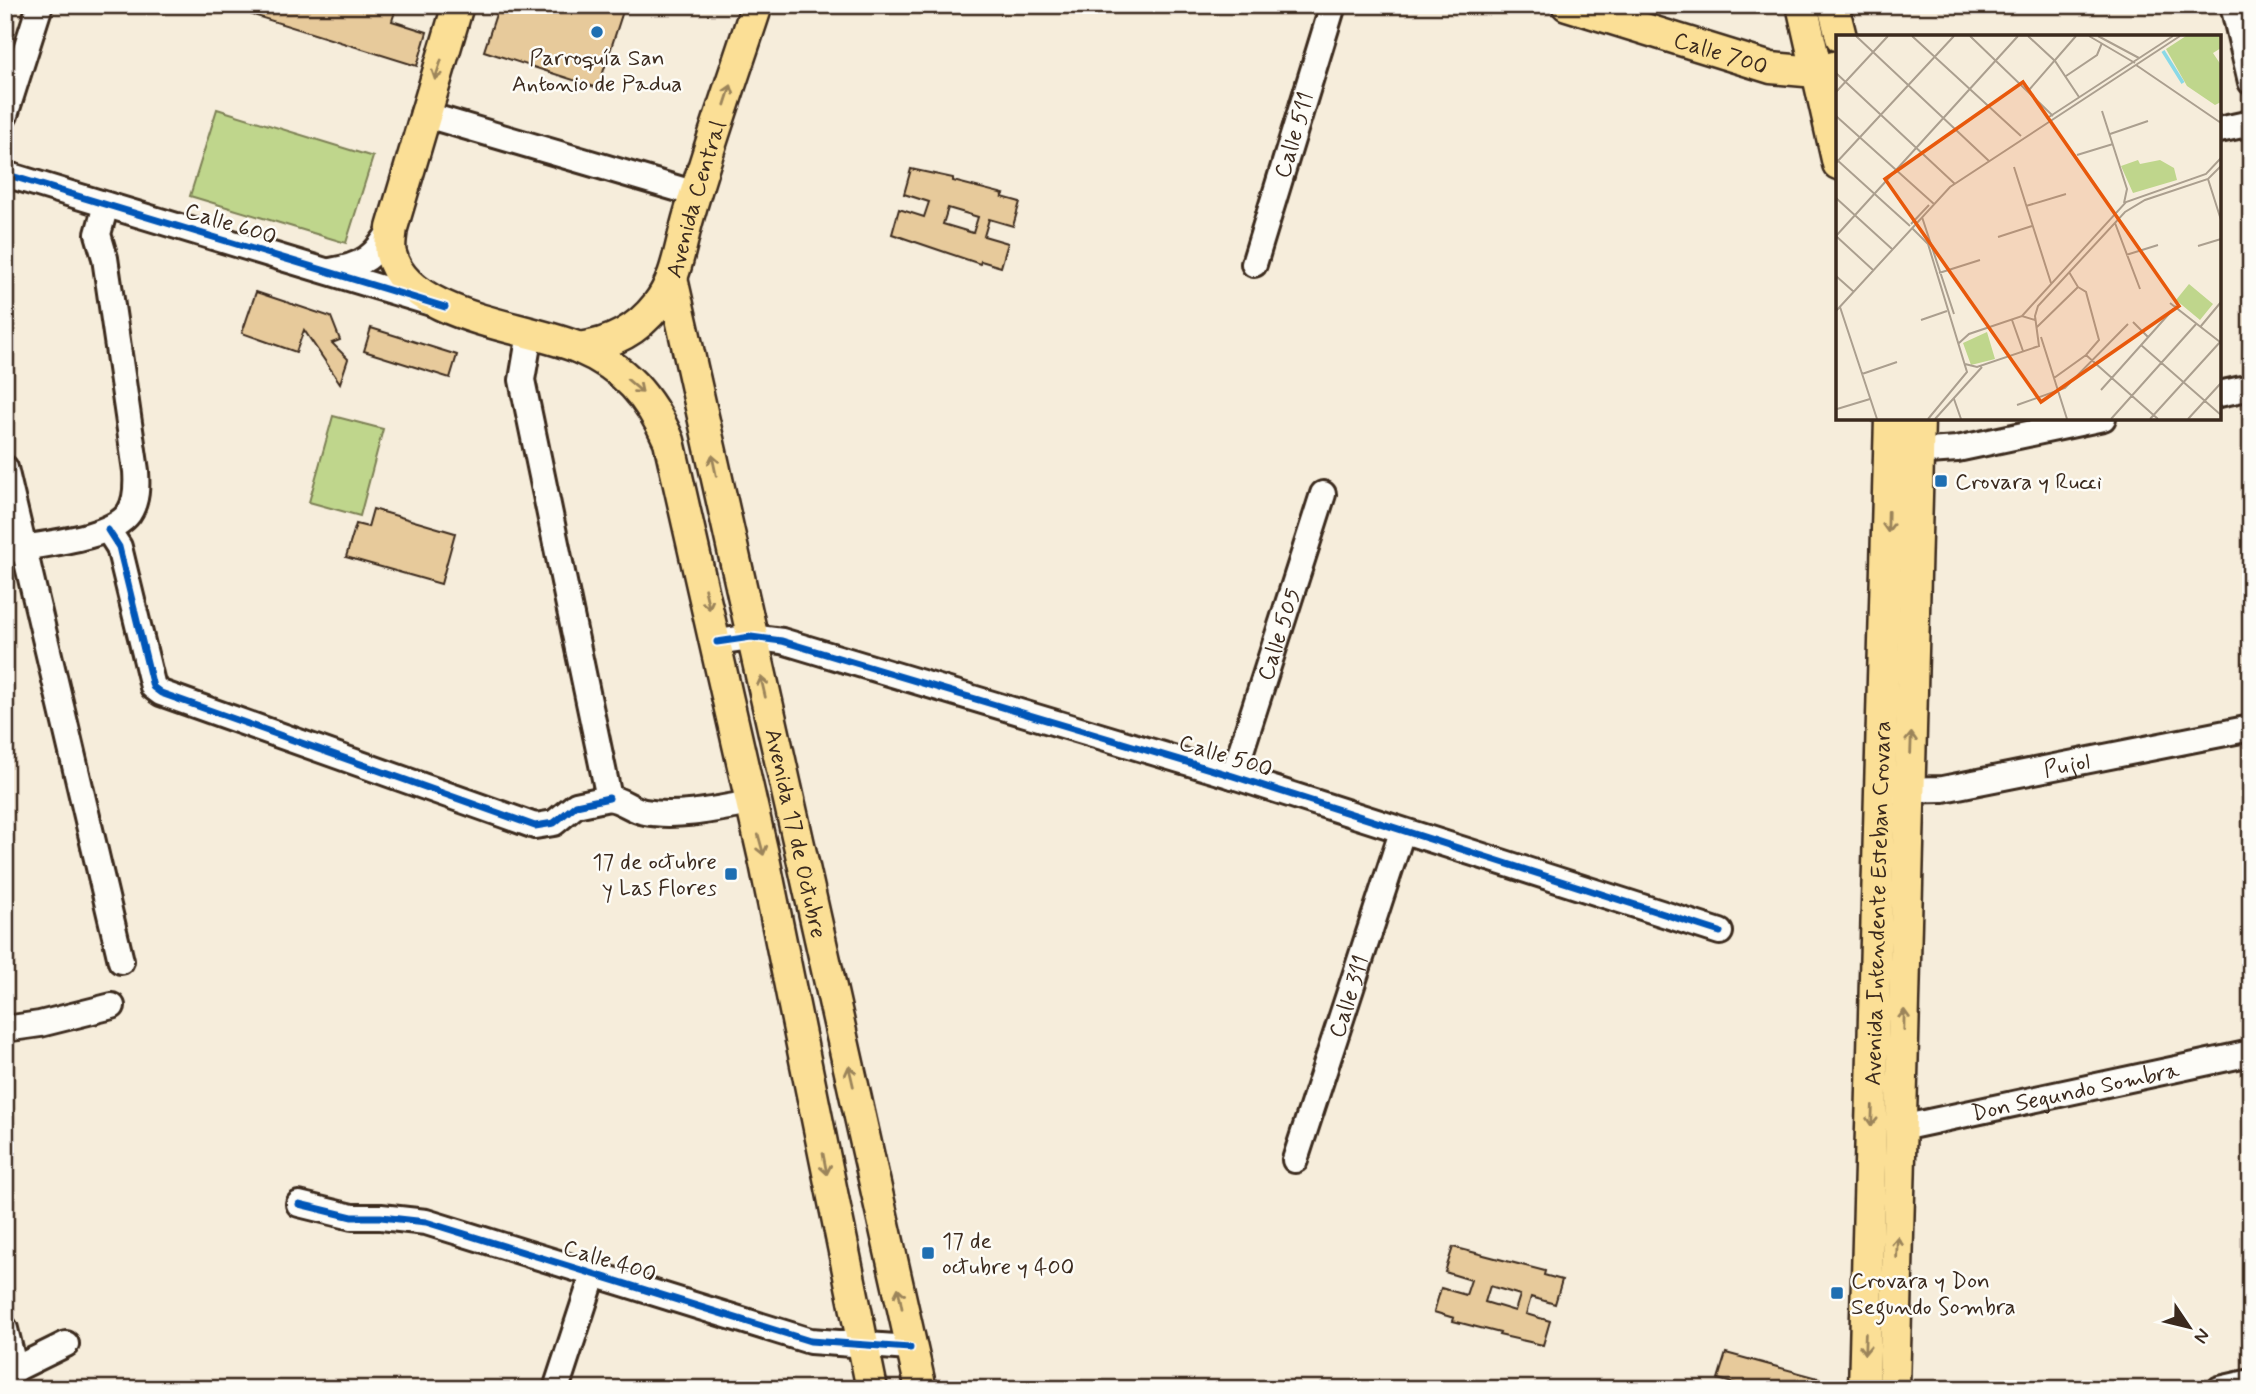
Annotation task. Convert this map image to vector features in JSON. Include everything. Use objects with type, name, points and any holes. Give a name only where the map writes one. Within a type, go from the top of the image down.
[{"type":"main road","points":[[445,307],[403,279],[390,253],[391,228],[458,5]]},
{"type":"main road","name":"Avenida Central","points":[[579,348],[615,340],[643,321],[659,303],[673,278],[696,194],[757,5]]},
{"type":"main road","name":"Calle 700","points":[[1567,5],[1771,68],[1827,69]]},
{"type":"main road","points":[[1802,5],[1827,69],[1836,147]]},
{"type":"main road","points":[[1833,5],[1840,35]]},
{"type":"main road","name":"Avenida 17 de Octubre","points":[[673,278],[921,1389]]},
{"type":"main road","name":"Calle 600","points":[[445,307],[579,348]]},
{"type":"main road","name":"Avenida 17 de Octubre","points":[[579,348],[634,384],[657,414],[676,466],[765,863],[872,1389]]},
{"type":"main road","name":"Avenida Intendente Esteban Crovara","points":[[1890,420],[1901,1128],[1894,1389]]},
{"type":"main road","name":"Avenida Intendente Esteban Crovara","points":[[1864,1389],[1919,420]]},
{"type":"street","points":[[5,115],[40,5]]},
{"type":"street","name":"Calle 511","points":[[1254,264],[1333,5]]},
{"type":"street","points":[[2233,5],[2251,82]]},
{"type":"street","points":[[424,114],[696,194]]},
{"type":"street","points":[[2221,130],[2251,123]]},
{"type":"street","name":"Calle 600","points":[[5,174],[445,307]]},
{"type":"street","points":[[14,549],[108,530],[128,515],[135,502],[136,484],[107,271],[98,234],[106,205]]},
{"type":"street","points":[[326,272],[355,267],[367,261],[379,250],[391,228]]},
{"type":"street","points":[[530,333],[522,380],[610,798]]},
{"type":"street","points":[[2221,394],[2251,387]]},
{"type":"street","points":[[1889,453],[1919,454],[1957,449],[2094,420]]},
{"type":"street","points":[[5,468],[14,549],[121,961]]},
{"type":"street","name":"Calle 505","points":[[1233,776],[1324,494]]},
{"type":"street","points":[[108,530],[119,547],[153,687],[161,693],[535,826],[545,827],[554,823],[576,804],[610,798],[642,812],[658,814],[750,803]]},
{"type":"street","name":"Calle 500","points":[[716,642],[751,637],[782,641],[1233,776],[1720,932]]},
{"type":"street","name":"Pujol","points":[[1896,790],[1943,789],[2251,728]]},
{"type":"street","name":"Calle 311","points":[[1295,1160],[1402,832]]},
{"type":"street","points":[[5,1029],[40,1024],[112,1006]]},
{"type":"street","name":"Don Segundo Sombra","points":[[1901,1128],[2251,1053]]},
{"type":"street","name":"Calle 400","points":[[299,1204],[352,1217],[426,1222],[593,1276],[810,1341],[862,1347],[910,1348]]},
{"type":"street","points":[[556,1389],[593,1276]]},
{"type":"street","points":[[5,1329],[10,1372],[66,1343]]},
{"type":"street","points":[[2220,1389],[2251,1382]]},
{"type":"green space","points":[[217,109],[373,157],[346,243],[190,196]]},
{"type":"green space","points":[[333,416],[383,429],[360,516],[309,502]]},
{"type":"building","points":[[221,5],[397,5],[392,21],[427,32],[417,66]]},
{"type":"building","points":[[499,5],[625,5],[598,88],[484,51]]},
{"type":"building","points":[[911,169],[953,178],[953,181],[1004,194],[1002,197],[1020,202],[1013,226],[989,219],[984,236],[1008,243],[1001,267],[981,261],[980,264],[892,234],[899,209],[924,217],[929,202],[904,194]],"holes":[[[948,208],[978,217],[973,233],[943,224]]]},
{"type":"building","points":[[256,292],[331,317],[340,340],[332,343],[348,359],[340,383],[304,330],[296,352],[242,333]]},
{"type":"building","points":[[371,328],[457,355],[450,378],[364,351]]},
{"type":"building","points":[[373,509],[455,533],[441,584],[346,557],[356,524],[368,527]]},
{"type":"building","points":[[1453,1247],[1545,1271],[1544,1275],[1562,1280],[1555,1304],[1531,1297],[1526,1314],[1550,1321],[1543,1345],[1499,1335],[1500,1333],[1453,1321],[1454,1318],[1434,1312],[1441,1288],[1466,1295],[1471,1280],[1445,1272]],"holes":[[[1490,1286],[1520,1295],[1515,1311],[1485,1302]]]},
{"type":"building","points":[[1726,1353],[1818,1378],[1817,1381],[1834,1389],[1743,1389],[1744,1386],[1718,1379]]},
{"type":"cycle path","points":[[5,174],[445,307]]},
{"type":"cycle path","points":[[108,530],[119,547],[153,687],[161,693],[535,826],[554,823],[576,805],[609,798]]},
{"type":"cycle path","points":[[717,642],[751,637],[782,641],[1233,776],[1720,932]]},
{"type":"cycle path","points":[[299,1204],[352,1217],[426,1222],[810,1341],[910,1348]]},
{"type":"place","name":"Parroquía San Antonio de Padua","points":[[597,32]]},
{"type":"place","name":"Crovara y Rucci","points":[[1941,481]]},
{"type":"place","name":"17 de octubre y Las Flores","points":[[731,874]]},
{"type":"place","name":"17 de octubre y 400","points":[[928,1253]]},
{"type":"place","name":"Crovara y Don Segundo Sombra","points":[[1837,1293]]}]
